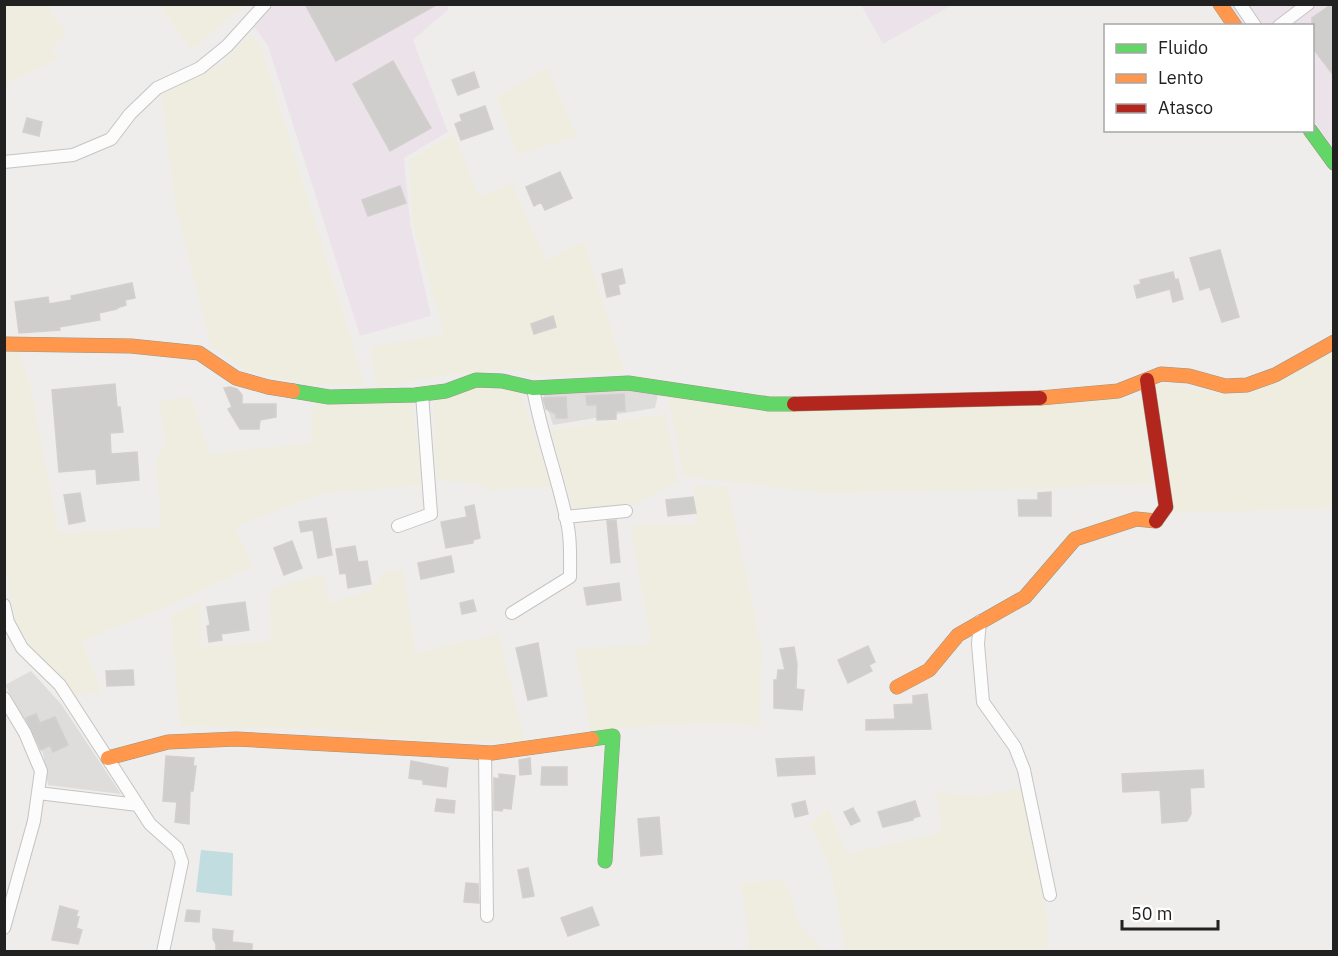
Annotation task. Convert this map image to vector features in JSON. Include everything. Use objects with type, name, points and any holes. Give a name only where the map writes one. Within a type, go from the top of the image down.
[{"type":"main road","points":[[1220,4],[1234,24]]},
{"type":"main road","points":[[1311,132],[1334,163]]},
{"type":"main road","points":[[4,344],[131,346],[199,353],[236,378],[268,387],[329,397],[422,394],[446,391],[476,380],[502,381],[533,388],[628,383],[769,404],[1025,399],[1118,391],[1161,374],[1189,376],[1225,386],[1247,385],[1275,375],[1334,342]]},
{"type":"main road","points":[[897,687],[929,670],[958,635],[1025,597],[1074,539],[1136,519],[1157,521],[1166,507],[1146,380]]},
{"type":"main road","points":[[108,758],[168,742],[236,739],[485,753],[613,736],[605,861]]},
{"type":"street","points":[[4,162],[73,155],[111,139],[130,114],[157,88],[200,68],[227,46],[266,4]]},
{"type":"street","points":[[1240,4],[1254,24]]},
{"type":"street","points":[[1282,24],[1308,4]]},
{"type":"street","points":[[512,613],[570,577],[566,517],[533,388]]},
{"type":"street","points":[[399,526],[432,514],[422,394]]},
{"type":"street","points":[[566,517],[626,512]]},
{"type":"street","points":[[4,605],[8,622],[22,648],[60,685],[150,824],[177,848],[182,862],[163,951]]},
{"type":"street","points":[[980,621],[978,644],[983,702],[1015,747],[1024,770],[1050,895]]},
{"type":"street","points":[[4,698],[25,733],[41,771],[34,821],[4,928]]},
{"type":"street","points":[[485,753],[487,916]]},
{"type":"street","points":[[38,793],[138,805]]},
{"type":"shaded area","points":[[446,4],[449,9],[413,40],[448,132],[404,158],[410,223],[431,316],[360,336],[268,46],[253,25],[271,5]]},
{"type":"shaded area","points":[[4,5],[46,5],[66,33],[52,48],[58,59],[5,84]]},
{"type":"shaded area","points":[[159,5],[245,5],[191,50]]},
{"type":"shaded area","points":[[861,5],[952,5],[883,44]]},
{"type":"shaded area","points":[[1229,5],[1333,5],[1333,148],[1314,120],[1314,24],[1243,24]]},
{"type":"shaded area","points":[[250,34],[261,46],[365,385],[308,384],[245,371],[210,344],[176,208],[161,93],[221,65]]},
{"type":"shaded area","points":[[547,67],[577,136],[518,155],[497,98]]},
{"type":"shaded area","points":[[454,134],[479,197],[512,184],[546,260],[584,241],[624,371],[548,376],[508,369],[454,374],[376,388],[370,347],[444,334],[413,223],[409,160]]},
{"type":"shaded area","points":[[1333,351],[1333,508],[1174,513],[1155,383],[1233,395],[1269,384]]},
{"type":"shaded area","points":[[4,353],[20,353],[30,385],[59,533],[161,527],[156,458],[165,447],[160,401],[191,397],[210,454],[311,443],[312,401],[412,402],[423,485],[319,494],[235,527],[253,566],[167,607],[82,641],[101,692],[76,696],[37,655],[17,624],[5,568]]},
{"type":"shaded area","points":[[481,386],[521,392],[551,486],[491,490],[476,484],[436,480],[434,399]]},
{"type":"shaded area","points":[[629,389],[658,394],[655,408],[553,425],[543,394]]},
{"type":"shaded area","points":[[668,395],[1016,406],[1142,397],[1152,484],[825,493],[683,476]]},
{"type":"shaded area","points":[[666,414],[678,482],[638,503],[573,509],[551,430]]},
{"type":"shaded area","points":[[694,486],[728,487],[762,651],[759,727],[725,722],[590,730],[575,649],[652,644],[630,526],[696,525]]},
{"type":"shaded area","points":[[404,569],[415,653],[499,634],[525,742],[422,740],[322,729],[180,726],[171,615],[201,601],[201,647],[271,641],[270,589],[324,573],[330,603],[370,591],[384,571]]},
{"type":"shaded area","points":[[31,671],[61,704],[121,794],[48,785],[43,753],[5,685]]},
{"type":"shaded area","points":[[1021,788],[1048,924],[1046,951],[845,951],[831,869],[810,824],[828,809],[847,854],[942,832],[936,792],[983,796]]},
{"type":"shaded area","points":[[778,880],[789,888],[799,925],[818,944],[821,951],[750,951],[741,883]]},
{"type":"water","points":[[201,850],[233,853],[232,896],[196,892]]},
{"type":"building","points":[[305,4],[438,4],[336,61]]},
{"type":"building","points":[[1334,4],[1334,76],[1314,50],[1312,18]]},
{"type":"building","points":[[393,61],[431,128],[390,151],[353,84]]},
{"type":"building","points":[[474,72],[479,87],[458,95],[452,80]]},
{"type":"building","points":[[485,106],[493,129],[461,140],[455,124],[462,121],[460,115]]},
{"type":"building","points":[[27,118],[42,122],[39,136],[23,132]]},
{"type":"building","points":[[560,172],[572,198],[545,210],[541,202],[534,206],[526,187]]},
{"type":"building","points":[[400,186],[406,203],[368,216],[362,200]]},
{"type":"building","points":[[1220,250],[1239,317],[1222,322],[1210,287],[1200,290],[1190,258]]},
{"type":"building","points":[[622,269],[625,283],[618,285],[620,294],[607,297],[602,274]]},
{"type":"building","points":[[1173,272],[1175,280],[1178,279],[1183,299],[1173,302],[1170,289],[1137,298],[1134,286],[1141,284],[1140,280]]},
{"type":"building","points":[[132,283],[135,298],[125,300],[126,305],[117,309],[99,313],[100,320],[59,327],[60,330],[19,333],[15,302],[48,297],[49,304],[72,300],[71,296]]},
{"type":"building","points":[[553,316],[556,327],[534,334],[531,324]]},
{"type":"building","points":[[115,384],[117,407],[120,407],[123,432],[110,433],[111,454],[137,452],[139,480],[97,484],[96,469],[59,472],[52,390]]},
{"type":"building","points":[[224,388],[237,389],[242,395],[242,404],[276,404],[276,417],[260,420],[259,429],[240,429],[228,409],[232,407]]},
{"type":"building","points":[[624,394],[625,411],[616,411],[616,419],[597,420],[597,405],[587,405],[586,396]]},
{"type":"building","points":[[566,397],[567,418],[556,418],[556,414],[546,409],[543,398]]},
{"type":"building","points":[[1051,492],[1051,516],[1019,516],[1018,500],[1038,500],[1038,493]]},
{"type":"building","points":[[80,493],[85,521],[69,524],[64,495]]},
{"type":"building","points":[[693,497],[696,513],[668,516],[666,500]]},
{"type":"building","points":[[474,505],[480,538],[473,540],[473,543],[446,548],[441,522],[467,517],[465,507]]},
{"type":"building","points":[[326,518],[332,555],[318,558],[313,530],[301,532],[299,522]]},
{"type":"building","points":[[616,520],[620,562],[611,563],[607,521]]},
{"type":"building","points":[[292,541],[302,568],[284,575],[274,548]]},
{"type":"building","points":[[355,546],[358,562],[367,561],[371,584],[348,588],[346,573],[340,574],[336,549]]},
{"type":"building","points":[[451,556],[454,572],[421,579],[418,563]]},
{"type":"building","points":[[619,583],[621,600],[587,605],[584,588]]},
{"type":"building","points":[[473,600],[476,611],[462,614],[460,603]]},
{"type":"building","points":[[245,602],[249,630],[221,634],[222,640],[209,642],[207,626],[210,625],[207,607]]},
{"type":"building","points":[[538,643],[547,696],[528,700],[516,648]]},
{"type":"building","points":[[868,646],[875,662],[869,665],[872,671],[848,683],[838,660]]},
{"type":"building","points":[[794,647],[797,664],[796,689],[804,690],[802,710],[774,708],[774,680],[777,680],[778,670],[785,670],[780,649]]},
{"type":"building","points":[[133,670],[134,685],[107,686],[106,671]]},
{"type":"building","points":[[927,694],[931,729],[866,730],[866,720],[895,719],[894,705],[913,704],[913,696]]},
{"type":"building","points":[[36,714],[40,723],[55,717],[68,745],[53,752],[50,745],[41,750],[26,718]]},
{"type":"building","points":[[166,756],[194,758],[193,766],[196,766],[193,791],[190,791],[189,824],[175,822],[177,802],[163,801]]},
{"type":"building","points":[[814,757],[815,774],[778,776],[776,759]]},
{"type":"building","points":[[530,758],[531,774],[520,775],[519,760]]},
{"type":"building","points":[[411,761],[448,768],[446,787],[423,784],[423,780],[409,778]]},
{"type":"building","points":[[542,767],[567,767],[567,785],[541,785]]},
{"type":"building","points":[[1203,770],[1204,787],[1190,788],[1191,814],[1187,821],[1162,823],[1160,790],[1123,792],[1122,774]]},
{"type":"building","points":[[499,774],[515,776],[511,809],[503,808],[502,811],[494,810],[494,778],[499,779]]},
{"type":"building","points":[[437,799],[455,801],[454,813],[435,811]]},
{"type":"building","points":[[805,801],[808,814],[795,817],[792,804]]},
{"type":"building","points":[[915,801],[920,816],[913,820],[883,827],[878,812]]},
{"type":"building","points":[[853,808],[860,821],[851,825],[844,812]]},
{"type":"building","points":[[659,817],[662,854],[641,856],[638,819]]},
{"type":"building","points":[[528,868],[534,896],[523,898],[518,870]]},
{"type":"building","points":[[466,883],[478,884],[479,903],[464,902]]},
{"type":"building","points":[[60,906],[78,911],[76,928],[82,930],[78,944],[52,940]]},
{"type":"building","points":[[592,907],[599,925],[568,936],[561,918]]},
{"type":"building","points":[[187,910],[200,911],[199,922],[185,921]]},
{"type":"building","points":[[213,929],[233,931],[232,942],[252,944],[252,951],[216,951]]},
{"type":"traffic: fast","points":[[1311,132],[1334,163]]},
{"type":"traffic: fast","points":[[293,391],[329,397],[415,395],[446,391],[476,380],[502,381],[533,388],[628,383],[769,404],[794,404]]},
{"type":"traffic: fast","points":[[592,739],[613,736],[605,861]]},
{"type":"traffic: slow","points":[[1220,4],[1234,24]]},
{"type":"traffic: slow","points":[[1040,398],[1118,391],[1161,374],[1189,376],[1225,386],[1247,385],[1275,375],[1334,342]]},
{"type":"traffic: slow","points":[[4,344],[131,346],[199,353],[236,378],[293,391]]},
{"type":"traffic: slow","points":[[897,687],[929,670],[958,635],[1025,597],[1075,539],[1136,519],[1156,521]]},
{"type":"traffic: slow","points":[[108,758],[168,742],[236,739],[492,753],[592,739]]},
{"type":"traffic: jam","points":[[1147,380],[1166,507],[1156,521]]},
{"type":"traffic: jam","points":[[794,404],[1040,398]]}]
